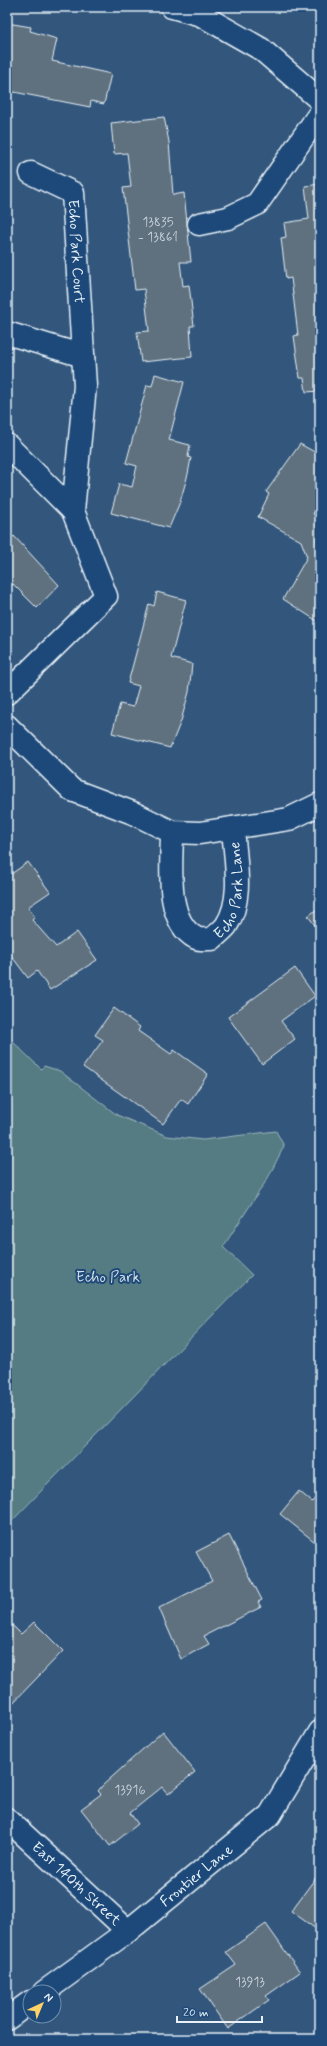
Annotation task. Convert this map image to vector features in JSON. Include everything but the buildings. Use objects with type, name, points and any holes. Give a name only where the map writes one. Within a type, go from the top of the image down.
[{"type":"street","points":[[172,7],[200,16],[261,49],[320,100]]},
{"type":"street","points":[[199,224],[228,218],[257,204],[320,113]]},
{"type":"street","name":"Echo Park Court","points":[[31,173],[73,193],[84,386],[73,511]]},
{"type":"street","points":[[7,333],[82,356]]},
{"type":"street","name":"Echo Park Court","points":[[7,445],[73,511],[106,596],[7,693]]},
{"type":"street","name":"Echo Park Lane","points":[[7,726],[72,790],[133,813],[172,832],[200,833],[289,819],[320,804]]},
{"type":"street","name":"Echo Park Lane","points":[[172,832],[171,897],[183,928],[198,939],[212,939],[225,927],[233,911],[237,892],[233,828]]},
{"type":"street","name":"Frontier Lane","points":[[55,1984],[128,1931],[270,1815],[320,1732]]},
{"type":"street","name":"East 140th Street","points":[[7,1819],[128,1931]]},
{"type":"street","points":[[7,2019],[22,2008]]},
{"type":"green space","name":"Echo Park","points":[[7,1036],[41,1069],[44,1066],[60,1071],[117,1115],[167,1136],[203,1140],[276,1131],[284,1146],[268,1178],[223,1247],[252,1275],[7,1526]]}]
